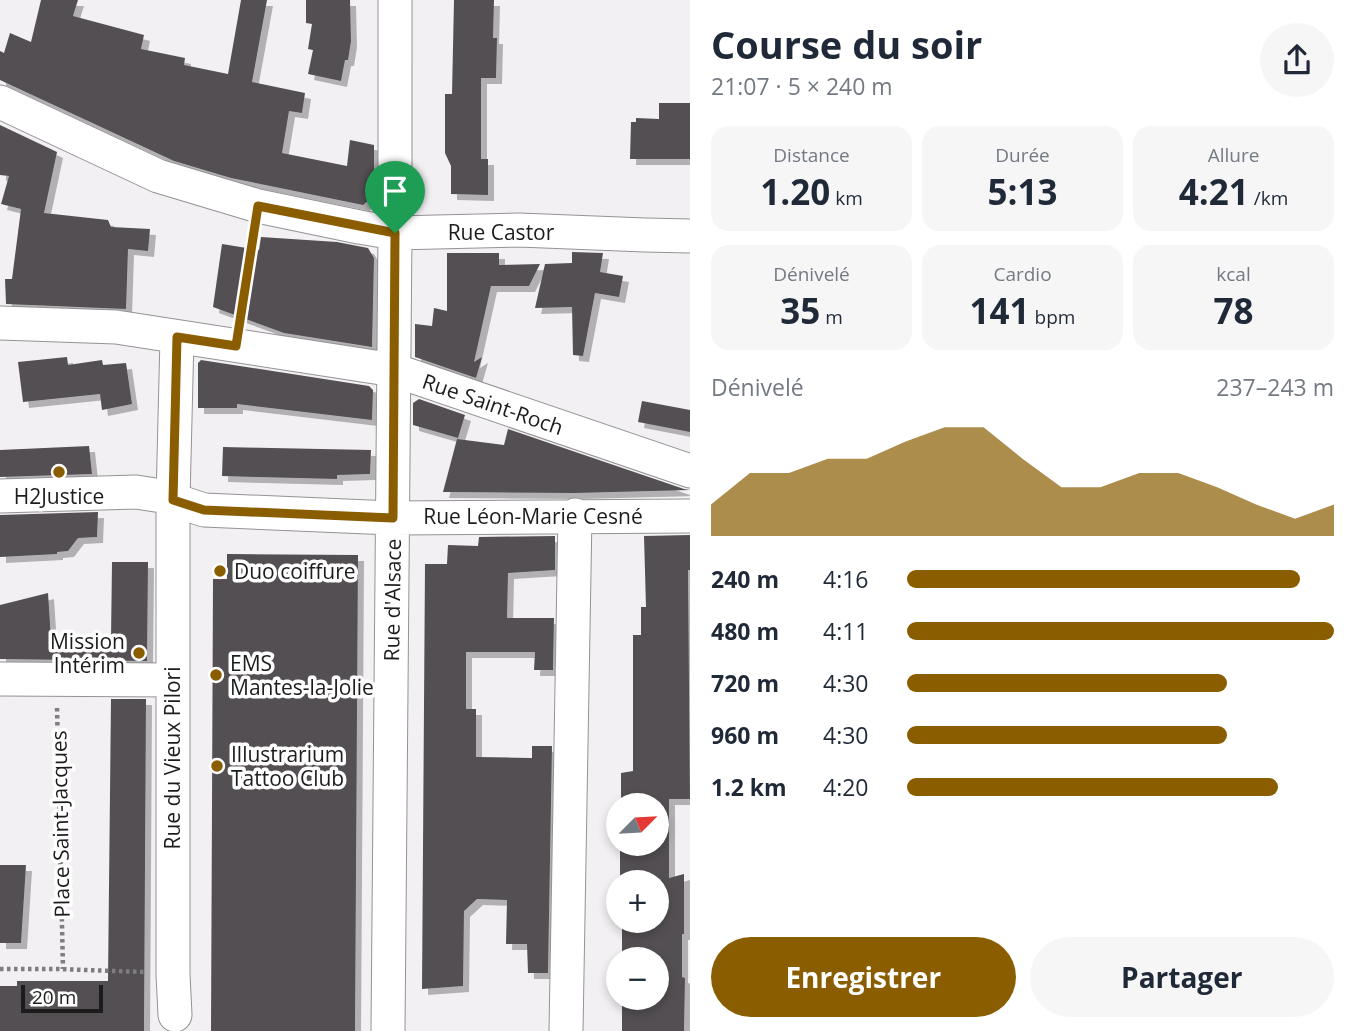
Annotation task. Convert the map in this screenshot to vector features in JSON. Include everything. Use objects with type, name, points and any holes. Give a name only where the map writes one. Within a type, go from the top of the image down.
[{"type":"street","name":"Rue d'Alsace","points":[[388,1031],[395,0]]},
{"type":"street","name":"Rue Castor","points":[[0,103],[158,176],[258,206],[395,233],[519,230],[690,236]]},
{"type":"street","name":"Rue Saint-Roch","points":[[0,323],[116,327],[394,370],[690,471]]},
{"type":"street","name":"Rue du Vieux Pilori","points":[[176,1015],[173,974],[168,498],[177,337]]},
{"type":"street","name":"Rue Léon-Marie Cesné","points":[[0,496],[136,492],[168,498],[204,510],[393,518],[690,516]]},
{"type":"street","points":[[566,1031],[575,516]]},
{"type":"street","points":[[0,679],[172,680]]},
{"type":"path","points":[[236,346],[258,206]]},
{"type":"path","name":"Place Saint-Jacques","points":[[56,678],[63,969]]},
{"type":"path","points":[[0,969],[173,974]]},
{"type":"building","points":[[41,0],[78,0],[73,16],[144,35],[141,49],[185,58],[184,65],[228,74],[241,0],[267,0],[252,82],[305,93],[302,113],[289,111],[282,153],[347,166],[350,140],[374,145],[374,196],[363,205],[231,178],[174,161],[0,80],[0,51],[4,53],[10,33],[31,42]]},
{"type":"building","points":[[306,0],[350,0],[351,41],[341,81],[308,74],[313,50],[308,49],[312,24],[306,23]]},
{"type":"building","points":[[454,0],[494,0],[496,78],[481,78],[481,159],[488,159],[488,195],[451,194],[451,166],[445,153],[445,94],[452,94]]},
{"type":"building","points":[[659,103],[690,103],[690,159],[630,159],[631,122],[636,122],[636,118],[659,119]]},
{"type":"building","points":[[0,125],[57,152],[44,213],[108,220],[111,227],[150,229],[148,251],[128,249],[126,309],[6,304],[5,279],[12,279],[21,209],[1,204],[9,176],[0,175]]},
{"type":"building","points":[[261,237],[337,242],[368,248],[374,258],[372,347],[284,333],[213,307],[222,244],[259,250]]},
{"type":"building","points":[[572,252],[603,253],[600,272],[623,276],[619,297],[595,293],[583,356],[573,355],[572,307],[535,308],[545,264],[572,263]]},
{"type":"building","points":[[447,253],[499,253],[499,265],[540,264],[529,286],[491,286],[474,362],[482,357],[476,378],[415,357],[415,324],[432,326],[434,308],[447,311]]},
{"type":"building","points":[[67,357],[68,365],[102,360],[103,365],[126,363],[132,404],[102,410],[100,394],[23,402],[18,362]]},
{"type":"building","points":[[201,360],[369,386],[373,390],[372,420],[237,404],[237,408],[198,408],[198,363]]},
{"type":"building","points":[[419,399],[465,415],[458,438],[413,425],[413,403]]},
{"type":"building","points":[[642,401],[690,410],[690,432],[638,422]]},
{"type":"building","points":[[508,429],[690,490],[443,492],[457,439],[504,445]]},
{"type":"building","points":[[89,446],[92,474],[0,477],[0,450]]},
{"type":"building","points":[[223,447],[371,450],[370,474],[337,475],[337,479],[222,476]]},
{"type":"building","points":[[98,512],[97,537],[78,538],[68,551],[0,557],[0,515]]},
{"type":"building","points":[[690,535],[690,799],[669,799],[669,793],[621,793],[621,773],[633,771],[633,635],[641,635],[641,607],[646,607],[644,536]]},
{"type":"building","points":[[555,536],[555,570],[508,573],[507,618],[554,618],[553,670],[534,670],[535,652],[466,652],[466,709],[476,709],[476,757],[532,758],[532,746],[552,746],[548,973],[528,973],[527,944],[506,944],[507,900],[477,899],[464,911],[463,986],[422,989],[425,564],[447,564],[448,545],[478,546],[479,537]]},
{"type":"building","points":[[227,554],[358,555],[355,1031],[211,1031],[213,579],[227,579]]},
{"type":"building","points":[[112,562],[148,562],[147,661],[0,659],[0,605],[48,593],[51,639],[111,639]]},
{"type":"building","points":[[111,699],[146,699],[144,1031],[0,1031],[0,986],[17,986],[17,981],[108,981]]},
{"type":"building","points":[[620,856],[669,856],[669,870],[620,870]]},
{"type":"building","points":[[0,865],[26,865],[21,943],[0,943]]},
{"type":"building","points":[[684,874],[684,1031],[622,1031],[622,1010],[669,1010],[669,947],[622,947],[622,933],[669,933],[669,878]]},
{"type":"place","name":"H2Justice","points":[[59,472]]},
{"type":"place","name":"Duo coiffure","points":[[220,571]]},
{"type":"place","name":"Mission Intérim","points":[[139,653]]},
{"type":"place","name":"EMS Mantes-la-Jolie","points":[[216,675]]},
{"type":"place","name":"Illustrarium Tattoo Club","points":[[217,766]]},
{"type":"route","points":[[258,206],[395,233],[393,518],[204,510],[173,500],[177,337],[236,346],[258,206]]}]
